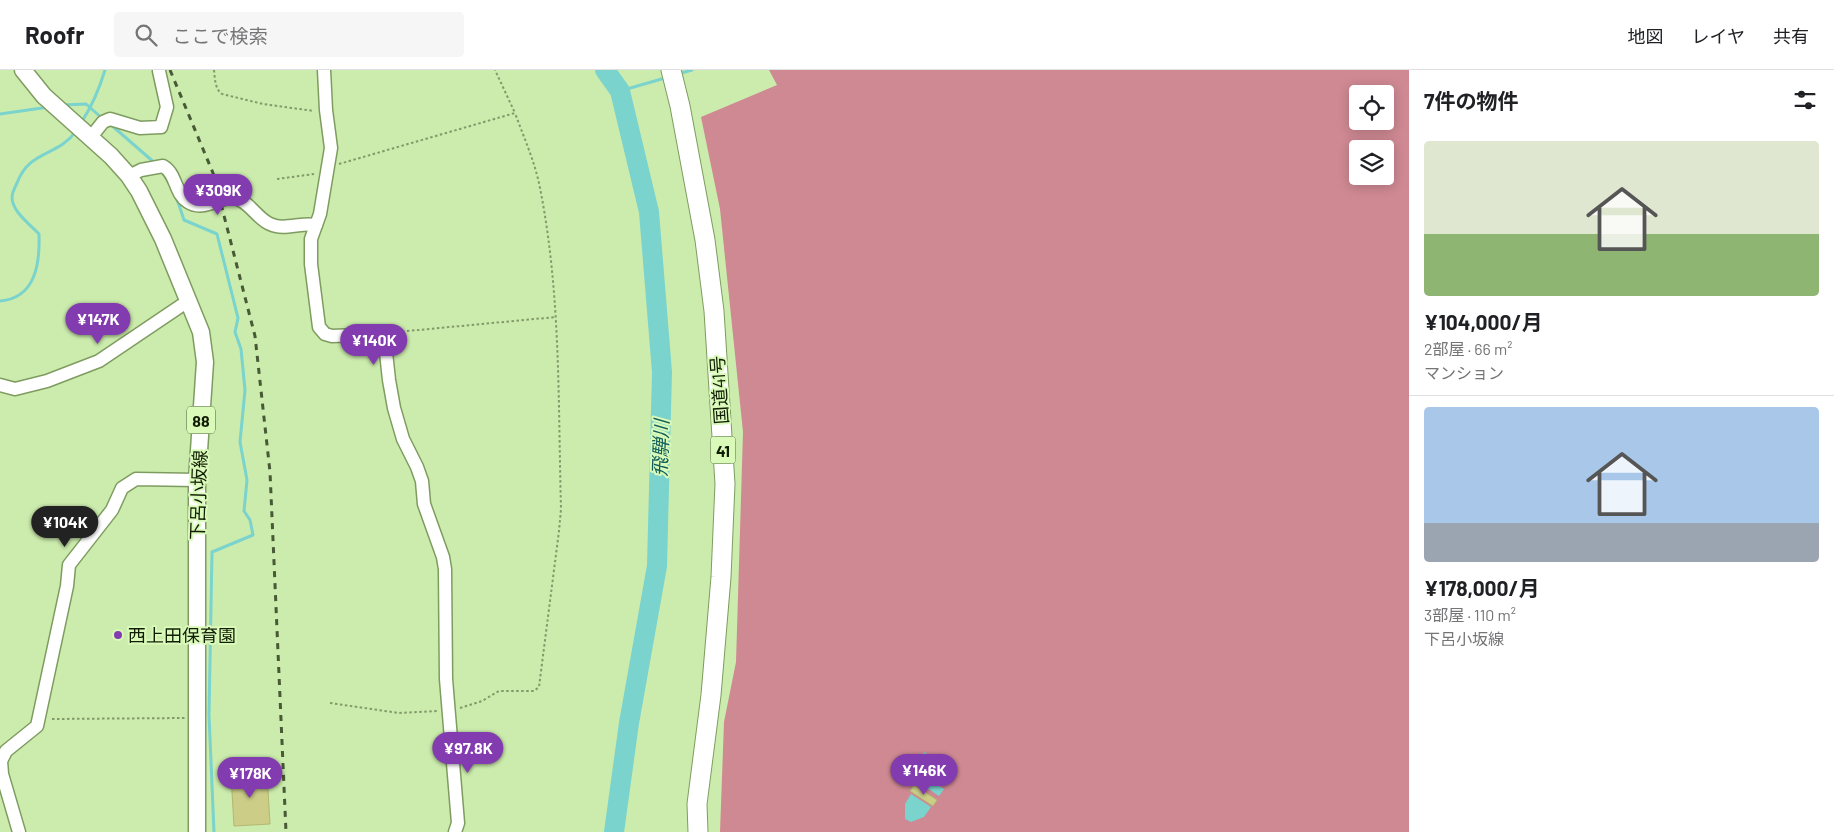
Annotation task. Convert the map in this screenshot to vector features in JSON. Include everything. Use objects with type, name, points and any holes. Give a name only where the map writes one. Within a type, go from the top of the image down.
[{"type":"highway","name":"国道41号","points":[[671,70],[680,106],[705,240],[715,321],[725,484],[721,577],[711,695],[697,804],[698,832]]},
{"type":"main road","name":"下呂小坂線","points":[[23,70],[44,96],[91,137],[129,176],[140,191],[150,210],[201,332],[205,362],[197,480],[197,832]]},
{"type":"street","points":[[324,70],[326,113],[331,148],[320,214],[311,239],[311,264],[319,327],[324,334],[332,336],[384,334],[394,408],[403,439],[422,481],[424,504],[443,557],[445,569],[446,678],[458,824],[455,832]]},
{"type":"street","points":[[91,137],[103,122],[110,119],[140,128],[160,127],[167,107],[159,71]]},
{"type":"street","points":[[129,176],[141,170],[163,166],[169,169],[180,194],[187,202],[193,205],[203,205],[231,197],[247,205],[271,225],[316,225]]},
{"type":"street","points":[[0,385],[15,389],[47,381],[99,361],[188,301]]},
{"type":"street","points":[[19,832],[2,774],[1,761],[6,751],[37,726],[40,719],[69,565],[112,510],[122,488],[136,479],[197,480]]},
{"type":"path","points":[[214,70],[216,87],[222,94],[263,104],[326,113]]},
{"type":"path","points":[[330,703],[399,713],[449,710],[474,704],[499,691],[534,691],[539,687],[561,509],[559,374],[556,317],[540,188],[515,113],[495,70]]},
{"type":"path","points":[[277,179],[328,169],[515,113]]},
{"type":"path","points":[[384,334],[556,317]]},
{"type":"path","points":[[40,719],[197,718]]},
{"type":"shaded area","points":[[769,70],[1409,70],[1409,832],[720,832],[724,722],[736,662],[743,432],[720,209],[701,117],[777,85]]},
{"type":"water","points":[[924,752],[956,773],[943,784],[921,768]]},
{"type":"water","points":[[923,776],[944,789],[939,796],[918,782]]},
{"type":"water","points":[[911,794],[931,807],[924,817],[911,822],[905,819],[905,804]]},
{"type":"building","points":[[267,773],[270,824],[234,826],[231,775]]},
{"type":"building","points":[[914,785],[937,800],[933,806],[910,791]]},
{"type":"waterway","points":[[81,123],[95,98],[105,70]]},
{"type":"waterway","name":"飛騨川","points":[[605,70],[620,91],[649,212],[662,372],[657,566],[629,723],[614,832]]},
{"type":"waterway","points":[[678,74],[692,70]]},
{"type":"waterway","points":[[620,91],[665,78]]},
{"type":"waterway","points":[[62,105],[86,104],[103,119]]},
{"type":"waterway","points":[[0,114],[49,107]]},
{"type":"waterway","points":[[110,124],[156,164]]},
{"type":"waterway","points":[[0,301],[21,293],[28,286],[37,267],[39,234],[15,208],[12,194],[29,164],[61,145],[76,131]]},
{"type":"waterway","points":[[176,196],[184,220],[217,234],[238,318],[235,332],[241,349],[245,390],[240,442],[247,480],[244,511],[250,520],[253,535],[212,552],[209,715],[214,832]]},
{"type":"railway","points":[[170,70],[213,173],[255,336],[270,472],[286,832]]},
{"type":"place","name":"西上田保育園","points":[[118,635]]}]
